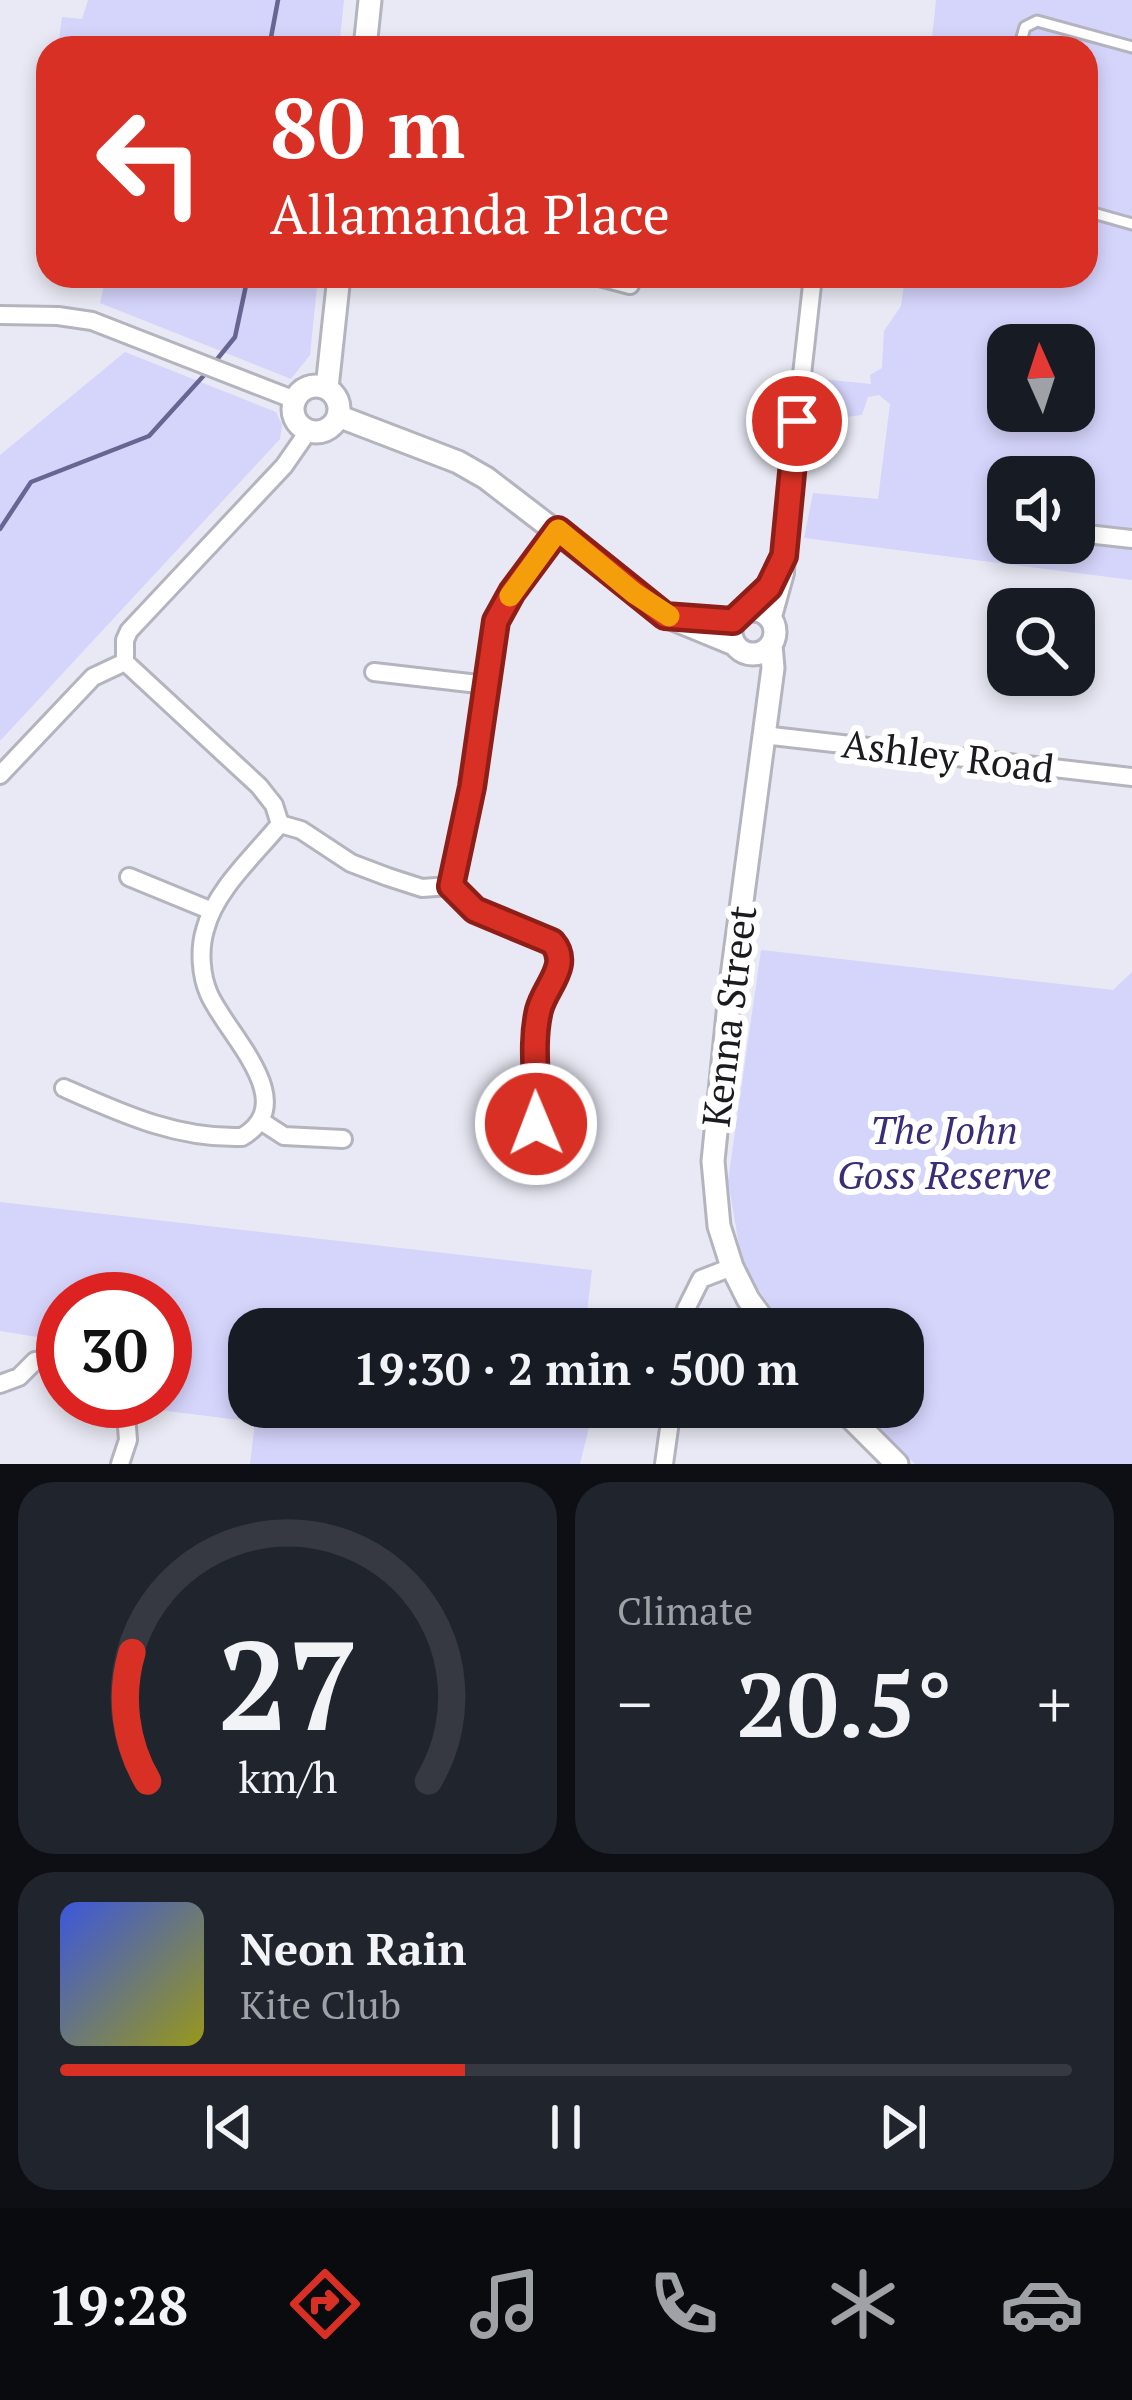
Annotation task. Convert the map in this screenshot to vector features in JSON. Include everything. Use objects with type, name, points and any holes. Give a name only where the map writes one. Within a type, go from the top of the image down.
[{"type":"street","points":[[366,36],[370,0]]},
{"type":"street","points":[[326,388],[338,288]]},
{"type":"street","name":"Kenna Street","points":[[747,635],[762,611],[772,620],[783,592],[812,288]]},
{"type":"street","points":[[0,315],[92,321],[295,400]]},
{"type":"street","points":[[312,386],[326,388],[336,397],[338,416],[323,430],[309,430],[294,415],[295,400],[312,386]]},
{"type":"street","points":[[338,416],[458,463],[558,530],[665,616],[747,635]]},
{"type":"street","points":[[280,824],[274,805],[259,786],[125,662],[125,640],[284,466],[309,430]]},
{"type":"street","points":[[451,886],[472,787],[496,621],[558,530]]},
{"type":"street","points":[[1095,535],[1132,539]]},
{"type":"street","name":"Kenna Street","points":[[747,635],[784,556]]},
{"type":"street","name":"Kenna Street","points":[[747,635],[773,668],[713,1161],[719,1226],[732,1267],[755,1308]]},
{"type":"street","points":[[0,776],[93,677],[125,662]]},
{"type":"street","points":[[374,672],[487,685]]},
{"type":"street","name":"Ashley Road","points":[[763,735],[1132,777]]},
{"type":"street","points":[[280,824],[301,830],[370,870],[422,888],[451,886],[475,910],[552,942],[560,950],[562,961],[540,1006],[536,1027],[538,1101],[532,1166]]},
{"type":"street","points":[[64,1088],[188,1135],[242,1137],[261,1121],[266,1106],[260,1077],[207,988],[202,944],[212,911],[280,824]]},
{"type":"street","points":[[129,877],[212,911]]},
{"type":"street","points":[[261,1121],[284,1136],[344,1139]]},
{"type":"street","points":[[686,1308],[701,1279],[732,1267]]},
{"type":"street","points":[[0,1384],[19,1377],[36,1360]]},
{"type":"street","points":[[120,1464],[127,1428]]},
{"type":"street","points":[[664,1464],[669,1428]]},
{"type":"street","points":[[861,1428],[897,1464]]},
{"type":"lane","points":[[1022,36],[1025,27],[1037,21],[1092,36]]},
{"type":"lane","points":[[1098,38],[1132,47]]},
{"type":"lane","points":[[1098,214],[1132,224]]},
{"type":"green space","points":[[88,0],[344,0],[340,36],[60,36],[62,17],[82,19]]},
{"type":"green space","points":[[936,0],[1132,0],[1132,580],[1007,564],[1095,564],[1095,456],[987,456],[987,561],[804,538],[813,493],[878,499],[890,404],[879,395],[868,397],[862,415],[846,417],[820,401],[822,379],[871,384],[870,375],[882,368],[884,331],[901,306],[903,288],[1098,288],[1098,36],[932,36]]},
{"type":"green space","points":[[103,288],[317,288],[310,355],[291,379],[100,303]]},
{"type":"green space","points":[[125,352],[276,412],[282,425],[280,439],[0,741],[0,455]]},
{"type":"green space","name":"The John Goss Reserve","points":[[761,950],[1113,990],[1132,972],[1132,1464],[915,1464],[878,1428],[924,1428],[924,1308],[772,1308],[743,1268],[728,1181]]},
{"type":"green space","points":[[0,1202],[592,1270],[587,1308],[228,1308],[228,1419],[192,1414],[192,1272],[36,1272],[36,1337],[0,1331]]},
{"type":"green space","points":[[254,1428],[589,1428],[580,1464],[250,1464]]},
{"type":"waterway","points":[[271,36],[278,0]]},
{"type":"waterway","points":[[214,363],[235,337],[245,288]]},
{"type":"waterway","points":[[0,529],[31,482],[149,436],[207,372]]},
{"type":"slow traffic","points":[[510,596],[558,530],[669,616]]},
{"type":"route","points":[[536,1124],[536,1027],[540,1006],[562,961],[560,950],[552,942],[475,910],[451,886],[472,787],[496,621],[558,530],[665,616],[733,621],[769,587],[784,556],[797,421]]}]
